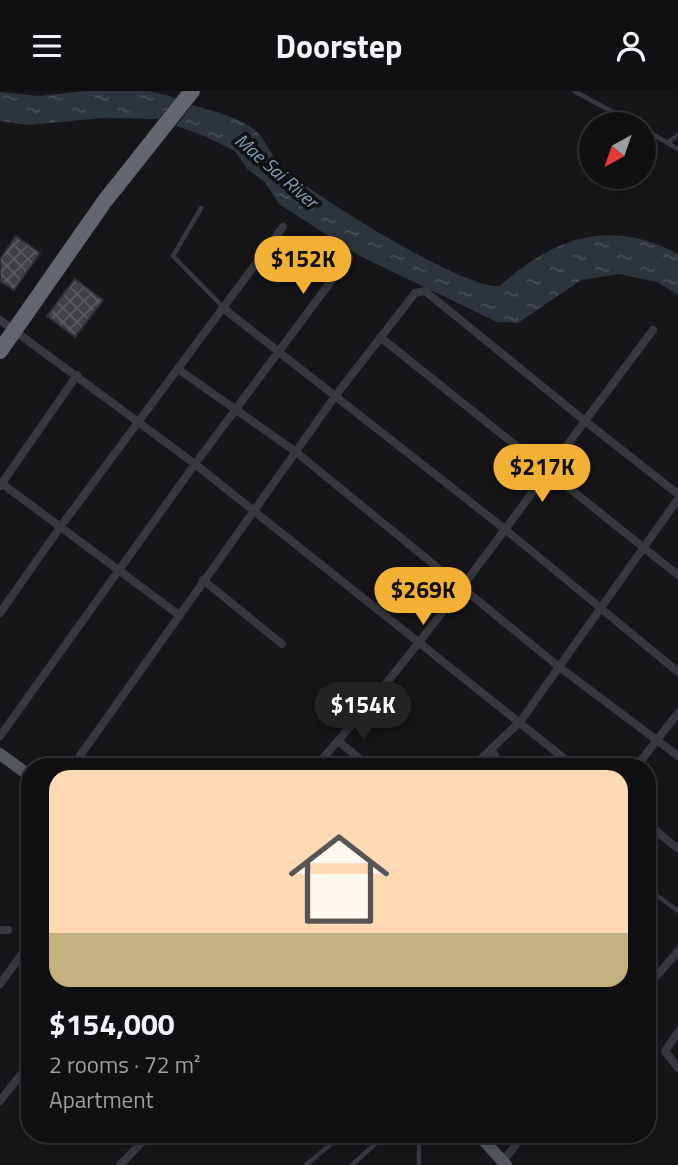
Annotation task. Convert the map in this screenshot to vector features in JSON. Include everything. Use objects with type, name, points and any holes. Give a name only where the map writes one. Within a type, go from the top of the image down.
[{"type":"highway","points":[[0,351],[104,202],[192,91]]},
{"type":"main road","points":[[0,754],[21,769]]},
{"type":"main road","points":[[486,1143],[504,1163]]},
{"type":"street","points":[[0,613],[61,526],[283,226]]},
{"type":"street","points":[[0,736],[195,464],[349,257]]},
{"type":"street","points":[[78,758],[336,395],[415,293],[425,291],[678,497],[520,722],[482,758]]},
{"type":"street","points":[[223,308],[506,530],[678,672]]},
{"type":"street","points":[[0,320],[140,421],[564,758]]},
{"type":"street","points":[[323,758],[506,530],[546,472],[653,330]]},
{"type":"street","points":[[380,337],[678,575]]},
{"type":"street","points":[[178,369],[296,452],[558,666],[678,756]]},
{"type":"street","points":[[77,375],[1,484],[179,615]]},
{"type":"street","points":[[203,580],[282,645]]},
{"type":"street","points":[[643,758],[678,713]]},
{"type":"street","points":[[338,741],[359,758]]},
{"type":"street","points":[[491,749],[496,758]]},
{"type":"street","points":[[656,831],[678,849]]},
{"type":"street","points":[[656,977],[678,951]]},
{"type":"street","points":[[0,985],[21,956]]},
{"type":"street","points":[[678,1033],[664,1051],[678,1068]]},
{"type":"street","points":[[0,1101],[21,1074]]},
{"type":"street","points":[[120,1165],[141,1143]]},
{"type":"street","points":[[504,1163],[518,1143]]},
{"type":"lane","points":[[574,91],[613,112]]},
{"type":"lane","points":[[668,142],[678,135]]},
{"type":"lane","points":[[656,136],[678,149]]},
{"type":"lane","points":[[201,208],[173,256],[223,308]]},
{"type":"lane","points":[[656,895],[678,911]]},
{"type":"lane","points":[[306,1165],[332,1143]]},
{"type":"lane","points":[[352,1165],[376,1143]]},
{"type":"lane","points":[[419,1143],[419,1165]]},
{"type":"water","points":[[85,91],[150,91],[176,98],[159,119],[102,118],[29,125],[0,121],[0,92],[38,96]]},
{"type":"water","name":"Mae Sai River","points":[[192,105],[231,117],[252,128],[281,166],[322,197],[388,238],[455,273],[482,283],[500,286],[541,255],[562,245],[606,235],[629,237],[653,243],[678,254],[678,295],[657,282],[619,274],[581,280],[518,323],[497,322],[358,255],[279,204],[265,182],[247,169],[235,151],[176,126]]},
{"type":"building","points":[[16,236],[40,253],[14,290],[0,281],[0,259]]},
{"type":"building","points":[[75,279],[103,300],[75,337],[47,316]]}]
